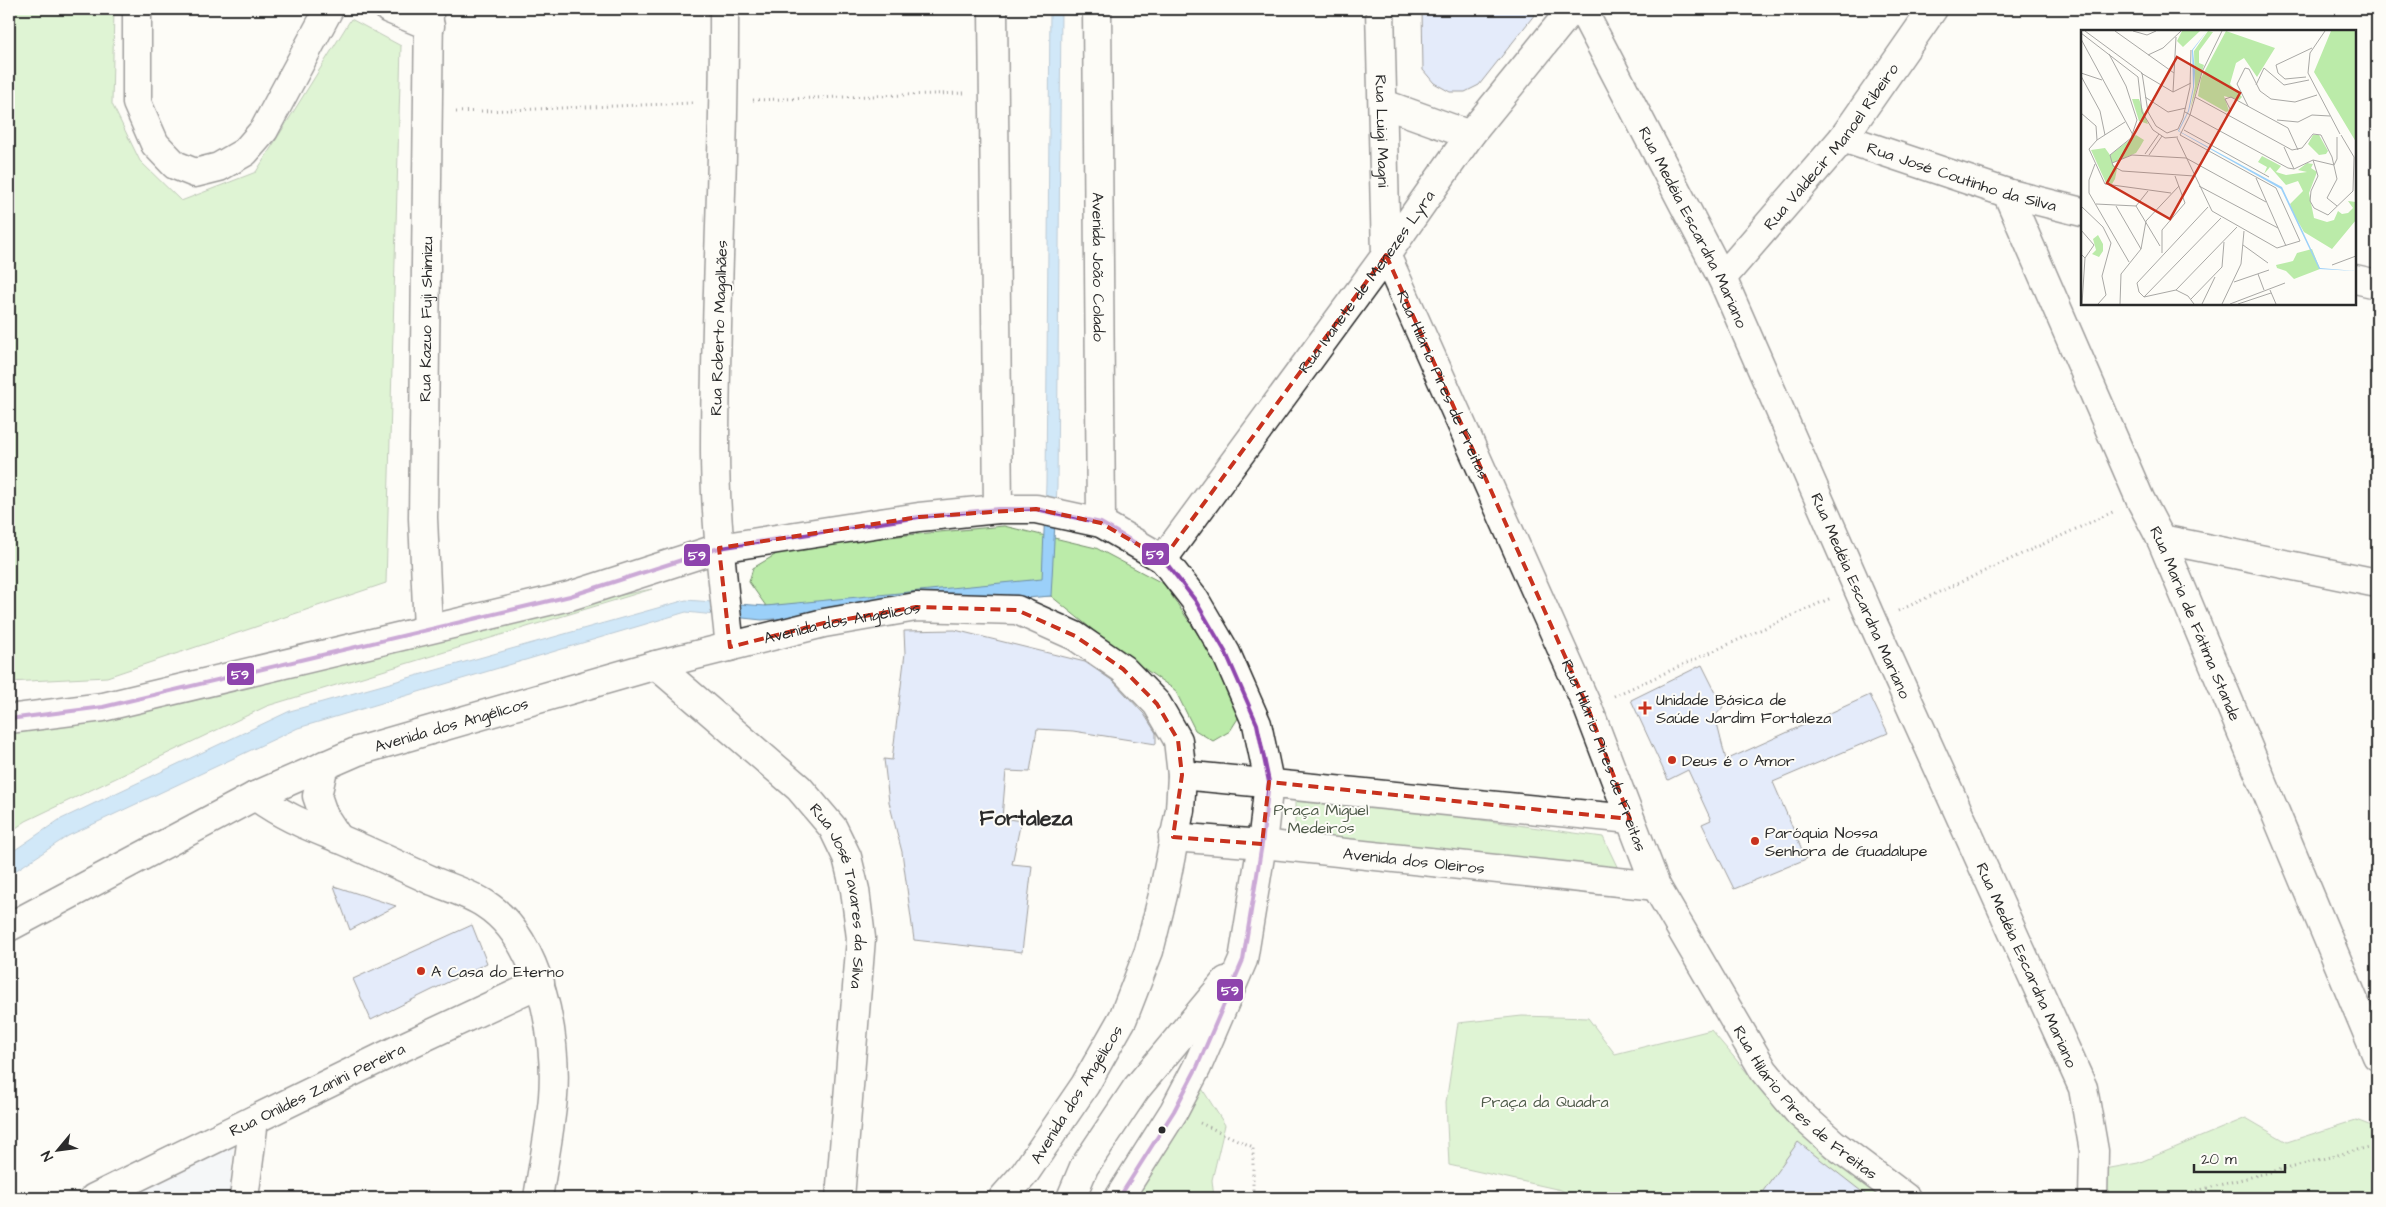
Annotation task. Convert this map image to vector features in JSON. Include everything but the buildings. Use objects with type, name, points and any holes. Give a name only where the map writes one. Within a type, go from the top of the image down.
[{"type":"street","points":[[137,9],[137,103],[154,144],[175,164],[195,173],[219,167],[245,152],[264,130],[289,88],[329,9]]},
{"type":"street","points":[[389,9],[429,18]]},
{"type":"street","name":"Rua Roberto Magalhães","points":[[724,9],[725,102],[715,452],[719,548],[730,647]]},
{"type":"street","points":[[993,9],[992,92],[998,510]]},
{"type":"street","name":"Avenida João Colado","points":[[1097,9],[1101,523]]},
{"type":"street","name":"Rua Luigi Magni","points":[[1380,9],[1384,104],[1386,255]]},
{"type":"street","name":"Rua Ivanete de Menezes Lyra","points":[[1163,559],[1386,255],[1470,135],[1572,9]]},
{"type":"street","name":"Rua Medéia Escardna Mariano","points":[[1582,9],[1722,278],[1873,622],[2083,1088],[2094,1151],[2093,1198]]},
{"type":"street","name":"Rua Valdecir Manoel Ribeiro","points":[[1722,278],[1843,138],[1933,9]]},
{"type":"street","name":"Rua Kazuo Fuji Shimizu","points":[[428,629],[423,518],[429,18]]},
{"type":"street","points":[[1384,104],[1470,135]]},
{"type":"street","name":"Rua José Coutinho da Silva","points":[[1843,138],[2007,193],[2081,212]]},
{"type":"street","name":"Rua Maria de Fátima Stande","points":[[2007,193],[2140,499],[2160,539],[2377,1056]]},
{"type":"street","name":"Rua Hilário Pires de Freitas","points":[[1386,255],[1588,708],[1656,886],[1764,1071],[1806,1119],[1834,1144],[1906,1198]]},
{"type":"street","points":[[2356,278],[2377,284]]},
{"type":"street","points":[[9,719],[103,706],[570,596],[719,548],[919,517],[998,510],[1036,509],[1101,523],[1163,559],[1195,600],[1226,654],[1257,724],[1269,782],[1262,844],[1243,960],[1197,1067],[1174,1111],[1120,1198]]},
{"type":"street","points":[[2160,539],[2377,583]]},
{"type":"street","name":"Avenida dos Angélicos","points":[[9,926],[255,796],[324,764],[358,751],[656,665],[824,623],[916,607],[1017,610],[1075,636],[1123,669],[1157,704],[1178,740],[1182,775],[1180,810],[1173,837],[1163,895],[1149,950],[1123,1018],[1085,1085],[1026,1173],[1004,1198]]},
{"type":"street","name":"Rua José Tavares da Silva","points":[[656,665],[799,788],[833,828],[847,857],[855,890],[861,938],[840,1198]]},
{"type":"street","points":[[324,764],[317,796],[324,816],[339,839]]},
{"type":"street","points":[[1182,775],[1630,818]]},
{"type":"street","points":[[255,796],[282,815],[306,827],[339,839],[485,904],[508,924],[523,948],[540,983],[552,1041],[553,1096],[538,1198]]},
{"type":"street","name":"Avenida dos Oleiros","points":[[1173,837],[1262,844],[1656,886]]},
{"type":"street","points":[[1071,1198],[1084,1167],[1136,1089],[1243,960]]},
{"type":"street","name":"Rua Onildes Zanini Pereira","points":[[94,1198],[403,1046],[540,983]]},
{"type":"street","points":[[244,1198],[254,1120]]},
{"type":"path","points":[[427,113],[992,92]]},
{"type":"path","points":[[1873,622],[2140,499]]},
{"type":"path","points":[[1588,708],[1857,586]]},
{"type":"path","points":[[1174,1111],[1253,1147],[1253,1198]]},
{"type":"path","points":[[2168,1198],[2377,1145]]},
{"type":"highlighted area","points":[[1386,255],[1588,708],[1630,819],[1269,782],[1262,844],[1173,837],[1182,775],[1178,740],[1157,704],[1123,669],[1075,636],[1017,610],[916,607],[824,623],[730,647],[719,548],[919,517],[1036,509],[1101,523],[1163,559]]},
{"type":"shaded area","points":[[234,1140],[229,1198],[126,1198]]},
{"type":"green space","points":[[9,9],[114,9],[112,104],[140,161],[181,201],[256,172],[351,19],[401,46],[386,583],[107,677],[9,682]]},
{"type":"green space","points":[[1004,526],[1096,548],[1164,584],[1215,660],[1242,712],[1230,731],[1213,741],[1195,730],[1175,690],[1115,648],[1051,596],[929,595],[766,606],[749,582],[753,568],[785,549]]},
{"type":"green space","points":[[652,589],[267,706],[26,821],[9,833],[9,717]]},
{"type":"green space","name":"Praça Miguel Medeiros","points":[[1295,794],[1603,837],[1622,877],[1295,835]]},
{"type":"green space","name":"Praça da Quadra","points":[[1522,1016],[1588,1018],[1615,1054],[1711,1030],[1777,1108],[1838,1161],[1887,1198],[1577,1198],[1561,1190],[1449,1165],[1446,1103],[1458,1023]]},
{"type":"green space","points":[[1201,1087],[1225,1125],[1212,1180],[1214,1198],[1133,1198]]},
{"type":"green space","points":[[2246,1118],[2287,1142],[2356,1120],[2377,1128],[2377,1198],[2090,1198],[2094,1171],[2138,1163]]},
{"type":"water","points":[[1050,9],[1061,9],[1057,486],[1051,596],[762,620],[686,612],[298,728],[68,836],[9,875],[9,854],[59,820],[290,711],[686,600],[766,606],[1042,579],[1046,484]]},
{"type":"transit line","name":"59","points":[[9,719],[103,707],[570,596],[719,548],[919,517],[998,509],[1036,509],[1101,523],[1163,559],[1195,600],[1226,653],[1257,724],[1269,782],[1262,844],[1243,960],[1197,1067],[1174,1111],[1119,1198]]},
{"type":"place","name":"Unidade Básica de Saúde Jardim Fortaleza","points":[[1645,708]]},
{"type":"place","name":"Deus é o Amor","points":[[1672,760]]},
{"type":"place","name":"Paróquia Nossa Senhora de Guadalupe","points":[[1755,841]]},
{"type":"place","name":"A Casa do Eterno","points":[[421,971]]},
{"type":"district","name":"Fortaleza","points":[[1026,818]]}]
